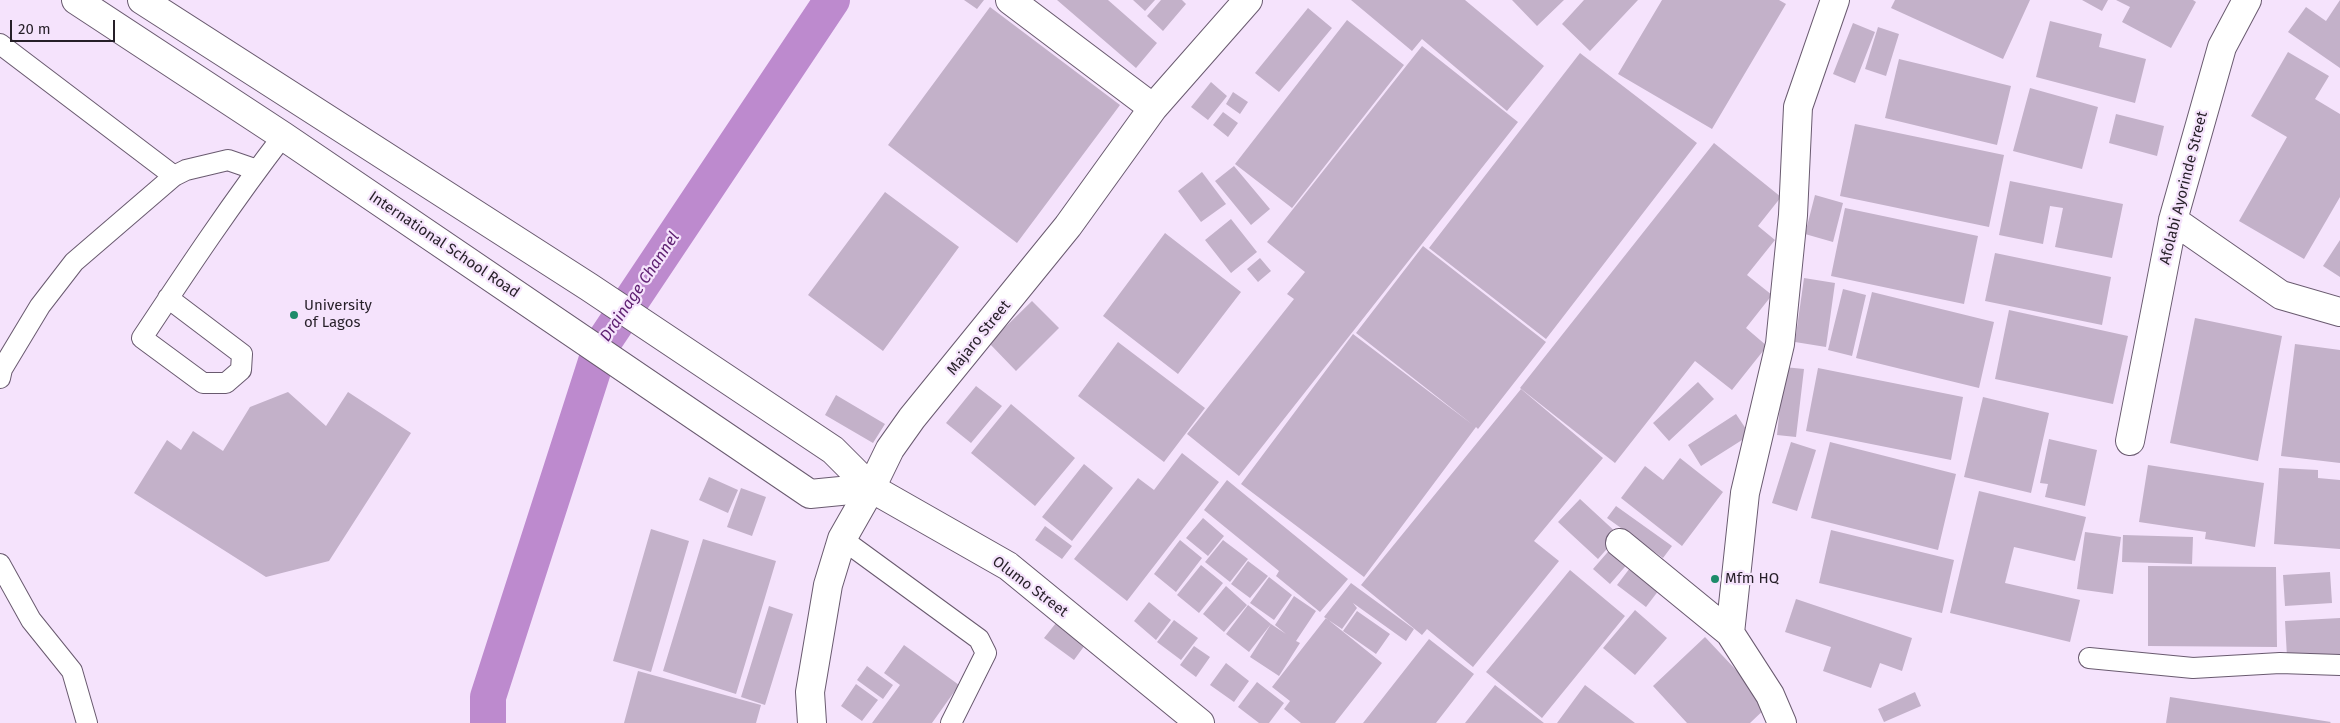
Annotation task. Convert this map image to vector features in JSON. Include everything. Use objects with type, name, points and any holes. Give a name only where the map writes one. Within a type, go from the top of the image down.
[{"type":"street","name":"International School Road","points":[[76,0],[283,136],[810,494],[871,488]]},
{"type":"street","name":"Olumo Street","points":[[142,0],[589,287],[833,450],[871,488],[1008,566],[1200,723]]},
{"type":"street","points":[[1010,0],[1153,108]]},
{"type":"street","name":"Majaro Street","points":[[812,723],[810,692],[828,585],[842,539],[871,488],[890,449],[912,418],[1068,226],[1153,108],[1248,0]]},
{"type":"street","points":[[1730,634],[1746,493],[1780,344],[1793,216],[1798,107],[1834,0]]},
{"type":"street","name":"Afolabi Ayorinde Street","points":[[2130,441],[2172,220],[2222,48],[2247,0]]},
{"type":"street","points":[[2172,220],[2281,295],[2340,312]]},
{"type":"street","points":[[1620,543],[1730,634],[1770,695],[1782,723]]},
{"type":"lane","points":[[0,44],[174,176]]},
{"type":"lane","points":[[168,298],[242,354],[241,370],[226,383],[202,383],[142,338],[168,298],[257,170],[283,136]]},
{"type":"lane","points":[[0,378],[2,369],[40,306],[74,262],[174,176],[186,170],[228,160],[257,170]]},
{"type":"lane","points":[[842,539],[979,639],[986,652],[950,723]]},
{"type":"lane","points":[[0,564],[31,620],[72,671],[87,723]]},
{"type":"lane","points":[[2089,658],[2193,668],[2280,663],[2340,665]]},
{"type":"building","points":[[964,0],[984,0],[977,9]]},
{"type":"building","points":[[1057,0],[1108,0],[1157,43],[1136,68]]},
{"type":"building","points":[[1133,0],[1155,0],[1145,11]]},
{"type":"building","points":[[1161,0],[1182,0],[1186,4],[1163,31],[1147,16]]},
{"type":"building","points":[[1351,0],[1465,0],[1544,66],[1507,111],[1422,39],[1412,51]]},
{"type":"building","points":[[1512,0],[1564,0],[1537,26]]},
{"type":"building","points":[[1584,0],[1638,0],[1590,51],[1562,24]]},
{"type":"building","points":[[1662,0],[1779,0],[1786,4],[1712,129],[1618,74]]},
{"type":"building","points":[[1895,0],[2030,0],[2003,59],[1891,8]]},
{"type":"building","points":[[2082,0],[2108,0],[2102,11]]},
{"type":"building","points":[[2116,0],[2193,0],[2196,2],[2171,48],[2122,22],[2130,7]]},
{"type":"building","points":[[2340,0],[2340,68],[2288,32],[2306,7],[2326,21]]},
{"type":"building","points":[[990,7],[1120,105],[1017,243],[888,145]]},
{"type":"building","points":[[1308,8],[1332,28],[1279,92],[1255,73]]},
{"type":"building","points":[[1347,20],[1404,65],[1292,208],[1235,164]]},
{"type":"building","points":[[2050,21],[2102,34],[2099,47],[2146,59],[2135,103],[2036,77]]},
{"type":"building","points":[[1853,23],[1875,32],[1855,83],[1833,74]]},
{"type":"building","points":[[1878,27],[1899,34],[1886,76],[1865,69]]},
{"type":"building","points":[[1422,46],[1518,122],[1239,476],[1187,434],[1294,299],[1287,294],[1305,272],[1267,242]]},
{"type":"building","points":[[2288,52],[2329,76],[2315,99],[2340,114],[2340,197],[2304,259],[2239,221],[2287,137],[2251,116]]},
{"type":"building","points":[[1580,53],[1697,143],[1546,339],[1429,248]]},
{"type":"building","points":[[1899,59],[2011,86],[1997,145],[1885,118]]},
{"type":"building","points":[[1211,82],[1227,96],[1208,120],[1191,107]]},
{"type":"building","points":[[2030,88],[2098,107],[2082,169],[2013,151]]},
{"type":"building","points":[[1233,92],[1248,102],[1240,114],[1226,104]]},
{"type":"building","points":[[1223,112],[1238,123],[1228,137],[1213,125]]},
{"type":"building","points":[[2116,114],[2164,126],[2157,156],[2109,143]]},
{"type":"building","points":[[1855,124],[2004,155],[1989,227],[1840,196]]},
{"type":"building","points":[[1714,143],[1781,197],[1758,226],[1775,240],[1747,275],[1772,295],[1746,328],[1767,346],[1732,390],[1695,361],[1615,463],[1520,388]]},
{"type":"building","points":[[1234,166],[1270,209],[1251,225],[1215,181]]},
{"type":"building","points":[[1202,172],[1226,204],[1201,222],[1178,191]]},
{"type":"building","points":[[2010,181],[2123,204],[2112,258],[2055,247],[2063,208],[2050,206],[2043,244],[1999,235]]},
{"type":"building","points":[[885,192],[959,247],[883,351],[808,295]]},
{"type":"building","points":[[1815,195],[1843,203],[1833,242],[1805,234]]},
{"type":"building","points":[[1845,208],[1978,236],[1964,304],[1831,276]]},
{"type":"building","points":[[1231,219],[1257,252],[1231,273],[1205,240]]},
{"type":"building","points":[[1165,233],[1241,292],[1178,374],[1103,316]]},
{"type":"building","points":[[2340,240],[2340,277],[2323,266]]},
{"type":"building","points":[[1423,246],[1546,342],[1478,429],[1476,427],[1364,577],[1241,484],[1353,334],[1473,425],[1356,333]]},
{"type":"building","points":[[1995,253],[2111,277],[2102,325],[1985,301]]},
{"type":"building","points":[[1260,258],[1271,271],[1258,282],[1247,269]]},
{"type":"building","points":[[1804,278],[1835,283],[1826,347],[1795,342]]},
{"type":"building","points":[[1843,289],[1866,295],[1852,356],[1828,350]]},
{"type":"building","points":[[1872,292],[1994,322],[1979,388],[1856,358]]},
{"type":"building","points":[[1032,301],[1059,328],[1016,371],[989,343]]},
{"type":"building","points":[[2009,310],[2128,336],[2113,404],[1995,379]]},
{"type":"building","points":[[2195,318],[2282,336],[2258,461],[2170,443]]},
{"type":"building","points":[[1118,342],[1205,408],[1164,462],[1078,396]]},
{"type":"building","points":[[2295,344],[2340,350],[2340,463],[2281,456]]},
{"type":"building","points":[[1784,367],[1804,369],[1796,437],[1777,435]]},
{"type":"building","points":[[1818,368],[1963,397],[1951,460],[1806,431]]},
{"type":"building","points":[[1698,382],[1714,399],[1669,441],[1653,423]]},
{"type":"building","points":[[976,386],[1002,406],[971,443],[946,423]]},
{"type":"building","points":[[1521,389],[1603,458],[1534,541],[1559,561],[1473,667],[1427,629],[1422,635],[1361,585]]},
{"type":"building","points":[[288,392],[326,426],[348,392],[411,433],[329,561],[266,577],[134,493],[167,440],[181,450],[193,431],[223,451],[250,407]]},
{"type":"building","points":[[836,395],[885,424],[873,443],[825,415]]},
{"type":"building","points":[[1983,397],[2049,413],[2031,493],[1964,477]]},
{"type":"building","points":[[1011,404],[1075,458],[1035,506],[971,453]]},
{"type":"building","points":[[1736,414],[1750,435],[1701,466],[1688,445]]},
{"type":"building","points":[[2049,439],[2097,450],[2085,506],[2045,497],[2048,484],[2040,483]]},
{"type":"building","points":[[1791,442],[1816,450],[1797,511],[1772,503]]},
{"type":"building","points":[[1830,442],[1956,474],[1938,550],[1811,518]]},
{"type":"building","points":[[1182,453],[1219,482],[1127,601],[1074,559],[1138,478],[1154,490]]},
{"type":"building","points":[[1680,458],[1723,492],[1682,546],[1621,498],[1645,466],[1663,480]]},
{"type":"building","points":[[1084,464],[1113,488],[1072,541],[1042,517]]},
{"type":"building","points":[[2148,465],[2264,483],[2255,547],[2205,539],[2206,532],[2139,522]]},
{"type":"building","points":[[2279,468],[2318,470],[2318,478],[2340,480],[2340,549],[2274,544]]},
{"type":"building","points":[[709,477],[738,490],[728,513],[699,500]]},
{"type":"building","points":[[1227,480],[1348,579],[1320,612],[1276,576],[1279,571],[1204,510]]},
{"type":"building","points":[[741,488],[766,497],[752,536],[727,527]]},
{"type":"building","points":[[1979,491],[2086,517],[2075,561],[2014,547],[2005,583],[2080,600],[2070,642],[1950,613]]},
{"type":"building","points":[[1580,499],[1619,535],[1598,559],[1558,522]]},
{"type":"building","points":[[1616,506],[1672,546],[1663,558],[1607,518]]},
{"type":"building","points":[[1203,518],[1224,536],[1208,556],[1186,538]]},
{"type":"building","points":[[1045,526],[1072,546],[1062,559],[1035,540]]},
{"type":"building","points":[[651,529],[689,541],[651,672],[613,661]]},
{"type":"building","points":[[1831,530],[1954,560],[1942,613],[1819,583]]},
{"type":"building","points":[[2085,532],[2121,537],[2113,594],[2077,589]]},
{"type":"building","points":[[2123,535],[2193,537],[2192,564],[2122,562]]},
{"type":"building","points":[[703,539],[776,561],[736,694],[663,671]]},
{"type":"building","points":[[1180,540],[1202,558],[1176,592],[1154,574]]},
{"type":"building","points":[[1223,540],[1248,559],[1230,582],[1205,562]]},
{"type":"building","points":[[1613,546],[1630,561],[1610,584],[1593,569]]},
{"type":"building","points":[[1248,561],[1268,576],[1250,598],[1231,584]]},
{"type":"building","points":[[1633,564],[1662,586],[1646,607],[1617,585]]},
{"type":"building","points":[[1201,565],[1223,583],[1199,613],[1177,595]]},
{"type":"building","points":[[2148,566],[2276,567],[2277,647],[2148,646]]},
{"type":"building","points":[[1570,570],[1625,616],[1542,718],[1486,672]]},
{"type":"building","points":[[2330,572],[2332,603],[2285,606],[2283,575]]},
{"type":"building","points":[[1269,577],[1292,595],[1274,620],[1250,603]]},
{"type":"building","points":[[1351,583],[1414,629],[1406,641],[1353,603],[1357,608],[1342,629],[1324,617]]},
{"type":"building","points":[[1226,586],[1247,605],[1224,632],[1203,614]]},
{"type":"building","points":[[1294,596],[1316,611],[1296,641],[1300,643],[1279,676],[1250,657],[1271,624],[1286,634],[1275,625]]},
{"type":"building","points":[[1796,599],[1912,638],[1902,671],[1880,663],[1871,688],[1823,671],[1831,647],[1785,632]]},
{"type":"building","points":[[1149,602],[1171,620],[1156,640],[1134,621]]},
{"type":"building","points":[[1248,605],[1271,624],[1249,652],[1226,634]]},
{"type":"building","points":[[769,606],[793,614],[765,705],[741,697]]},
{"type":"building","points":[[1635,610],[1667,638],[1635,675],[1603,648]]},
{"type":"building","points":[[1357,611],[1390,634],[1376,654],[1343,631]]},
{"type":"building","points":[[1326,618],[1382,663],[1335,723],[1301,723],[1284,709],[1290,701],[1272,687]]},
{"type":"building","points":[[2340,618],[2340,654],[2287,657],[2285,621]]},
{"type":"building","points":[[1174,620],[1198,638],[1181,660],[1157,642]]},
{"type":"building","points":[[1056,623],[1085,645],[1074,660],[1044,638]]},
{"type":"building","points":[[1705,637],[1769,705],[1750,723],[1687,723],[1653,686]]},
{"type":"building","points":[[1429,639],[1474,674],[1436,723],[1363,723]]},
{"type":"building","points":[[904,645],[959,685],[932,723],[872,723],[900,685],[884,673]]},
{"type":"building","points":[[1194,646],[1210,657],[1196,677],[1180,665]]},
{"type":"building","points":[[1226,663],[1249,681],[1234,702],[1210,685]]},
{"type":"building","points":[[867,666],[893,685],[883,699],[857,680]]},
{"type":"building","points":[[638,671],[761,705],[756,723],[624,723]]},
{"type":"building","points":[[1257,682],[1284,703],[1269,723],[1259,723],[1238,707]]},
{"type":"building","points":[[856,684],[878,700],[862,721],[841,706]]},
{"type":"building","points":[[1495,685],[1544,723],[1465,723]]},
{"type":"building","points":[[1585,685],[1635,723],[1557,723]]},
{"type":"building","points":[[1915,692],[1921,706],[1884,722],[1878,709]]},
{"type":"building","points":[[2170,697],[2331,722],[2166,723]]},
{"type":"waterway","name":"Drainage Channel","points":[[488,723],[488,697],[601,346],[832,0]]},
{"type":"place","name":"University of Lagos","points":[[294,315]]},
{"type":"place","name":"Mfm HQ","points":[[1715,579]]}]
